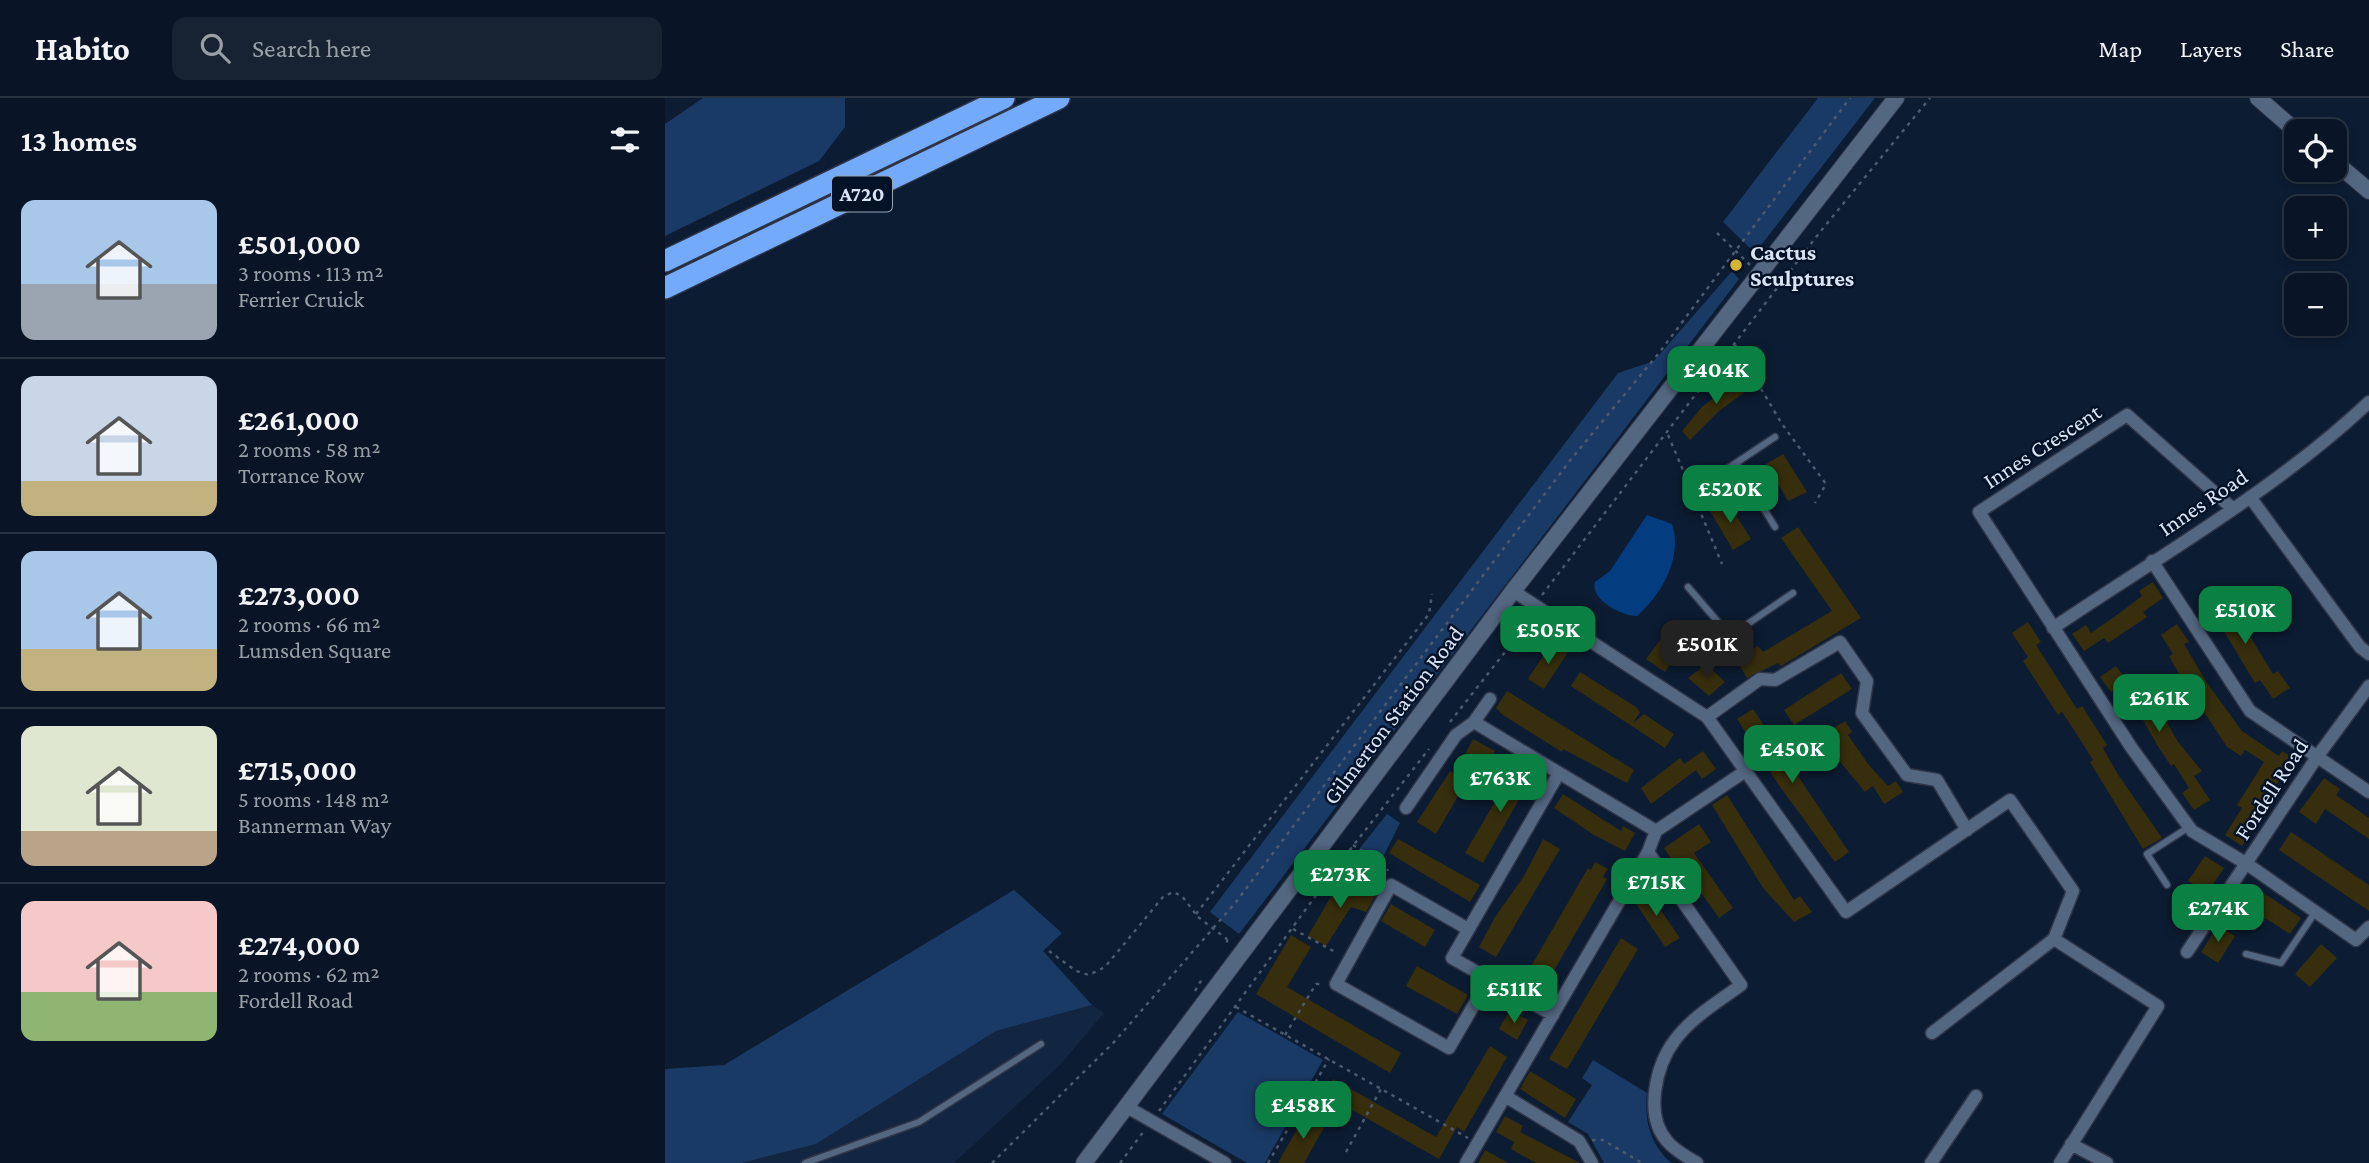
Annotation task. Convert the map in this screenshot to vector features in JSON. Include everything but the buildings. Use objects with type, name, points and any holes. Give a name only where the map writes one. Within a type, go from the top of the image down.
[{"type":"highway","name":"A720","points":[[665,261],[1004,98]]},
{"type":"highway","name":"A720","points":[[665,288],[1059,98]]},
{"type":"street","name":"Gilmerton Station Road","points":[[1084,1163],[1513,591],[1896,98]]},
{"type":"street","points":[[2258,98],[2284,121]]},
{"type":"street","points":[[2347,172],[2369,191]]},
{"type":"street","name":"Innes Road","points":[[2053,628],[2250,497],[2336,433],[2369,402]]},
{"type":"street","name":"Innes Crescent","points":[[2053,628],[1979,512],[2127,415],[2232,508]]},
{"type":"street","points":[[2250,497],[2360,647],[2369,654]]},
{"type":"street","points":[[2152,561],[2250,711],[2369,792]]},
{"type":"street","points":[[1513,591],[1707,717],[1846,912],[2010,800],[2073,891],[2054,939],[1932,1033]]},
{"type":"street","points":[[2053,628],[2131,747],[2189,827],[2248,864],[2357,940],[2369,927]]},
{"type":"street","points":[[1707,717],[1760,679],[1775,680],[1840,642],[1867,681],[1863,713],[1906,775],[1937,780],[1967,830]]},
{"type":"street","name":"Fordell Road","points":[[2187,952],[2317,757],[2369,685]]},
{"type":"street","points":[[1406,808],[1456,735],[1474,722],[1490,699]]},
{"type":"street","points":[[1474,722],[1656,831]]},
{"type":"street","points":[[1466,1163],[1648,852],[1656,831],[1744,772]]},
{"type":"street","points":[[1552,1015],[1452,958],[1559,773]]},
{"type":"street","points":[[1648,852],[1741,985],[1689,1024],[1673,1041],[1662,1065],[1654,1094],[1657,1118],[1665,1140],[1697,1163]]},
{"type":"street","points":[[1468,929],[1391,885],[1336,984],[1449,1048],[1489,979]]},
{"type":"street","points":[[2054,939],[2158,1006],[2060,1163]]},
{"type":"street","points":[[1505,1096],[1579,1141],[1590,1162]]},
{"type":"street","points":[[1931,1163],[1976,1096]]},
{"type":"street","points":[[1128,1107],[1202,1157],[1225,1163]]},
{"type":"street","points":[[2071,1144],[2107,1163]]},
{"type":"lane","points":[[1692,492],[1775,437]]},
{"type":"lane","points":[[1736,463],[1775,527]]},
{"type":"lane","points":[[1688,587],[1730,636]]},
{"type":"lane","points":[[1709,659],[1730,636],[1793,593]]},
{"type":"lane","points":[[2167,884],[2147,854],[2189,827]]},
{"type":"lane","points":[[2246,954],[2281,963],[2316,911]]},
{"type":"lane","points":[[805,1163],[919,1122],[1041,1044]]},
{"type":"path","points":[[992,1163],[1115,1041],[1236,902],[1572,458],[1659,353],[1850,98]]},
{"type":"path","points":[[1444,730],[1516,638],[1534,605],[1820,232],[1930,98]]},
{"type":"path","points":[[1717,233],[1759,276]]},
{"type":"path","points":[[1735,345],[1782,424],[1826,484],[1815,503]]},
{"type":"path","points":[[1197,915],[1422,625],[1429,614],[1432,594]]},
{"type":"path","points":[[1120,1163],[1353,845],[1436,741]]},
{"type":"path","points":[[1353,845],[1386,866],[1391,885]]},
{"type":"path","points":[[1049,951],[1076,971],[1089,975],[1105,967],[1163,897],[1173,892],[1182,896],[1197,915],[1227,939]]},
{"type":"path","points":[[1293,929],[1349,960]]},
{"type":"path","points":[[1285,1034],[1315,984],[1336,984]]},
{"type":"path","points":[[1236,1007],[1477,1143]]},
{"type":"path","points":[[1268,1163],[1329,1059]]},
{"type":"path","points":[[1346,1153],[1381,1089]]},
{"type":"path","points":[[1579,1141],[1603,1140],[1641,1163]]},
{"type":"shaded area","points":[[703,98],[845,98],[845,127],[819,161],[665,236],[665,124]]},
{"type":"shaded area","points":[[1818,98],[1875,98],[1755,253],[1723,222]]},
{"type":"shaded area","points":[[1732,271],[1739,279],[1239,934],[1210,912],[1618,373],[1654,361]]},
{"type":"shaded area","points":[[1647,515],[1672,524],[1675,549],[1662,586],[1637,616],[1616,610],[1602,601],[1597,595],[1595,582],[1610,571]]},
{"type":"shaded area","points":[[1387,814],[1400,823],[1379,865],[1384,877],[1375,892],[1341,872]]},
{"type":"shaded area","points":[[1014,890],[1062,933],[1043,951],[1092,1005],[996,1031],[816,1144],[742,1163],[665,1163],[665,1069],[724,1065]]},
{"type":"shaded area","points":[[1092,1005],[1104,1013],[1061,1064],[954,1163],[742,1163],[816,1144],[996,1031]]},
{"type":"shaded area","points":[[1238,1012],[1323,1060],[1265,1163],[1247,1163],[1162,1114]]},
{"type":"shaded area","points":[[1593,1060],[1647,1093],[1648,1122],[1653,1140],[1671,1163],[1604,1163],[1588,1134],[1568,1122],[1592,1085],[1582,1078]]},
{"type":"place","name":"Cactus Sculptures","points":[[1736,265]]}]
